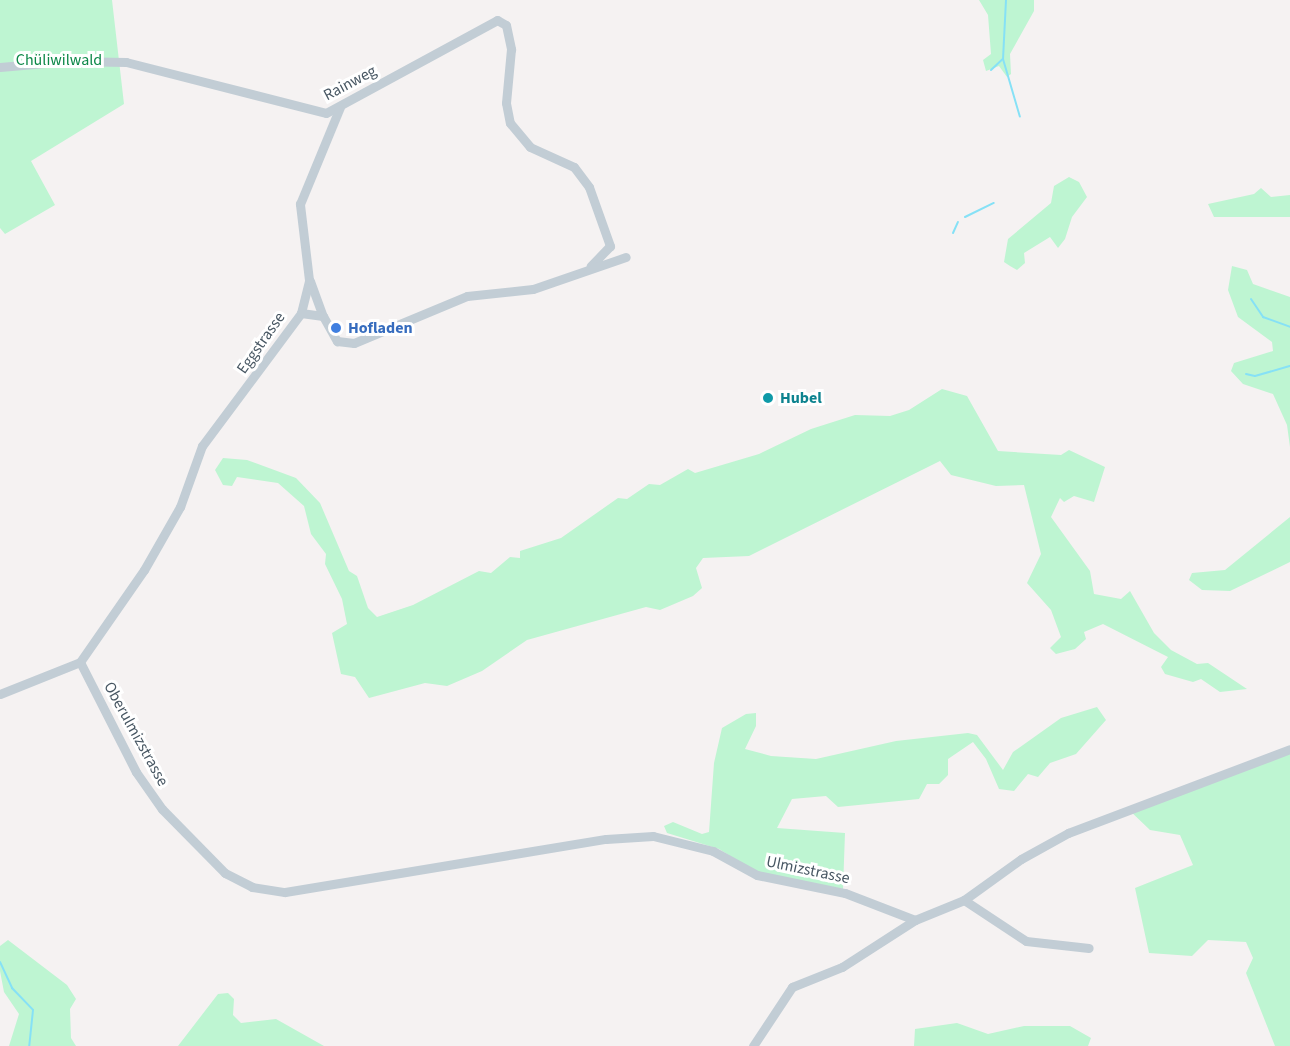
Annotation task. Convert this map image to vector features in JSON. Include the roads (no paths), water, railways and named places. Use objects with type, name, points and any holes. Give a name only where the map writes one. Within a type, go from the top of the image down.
[{"type":"street","name":"Rainweg","points":[[0,67],[68,61],[126,62],[326,113],[497,20],[506,25],[511,56],[506,104],[510,123],[530,147],[567,163],[585,179],[610,246],[591,266]]},
{"type":"street","points":[[340,107],[299,208],[309,280],[323,316],[338,341],[360,342],[467,296],[533,289],[591,266],[626,257]]},
{"type":"street","points":[[326,113],[333,125]]},
{"type":"street","points":[[301,313],[309,280]]},
{"type":"street","name":"Eggstrasse","points":[[80,662],[144,570],[180,507],[202,446],[301,313],[323,316]]},
{"type":"street","points":[[0,694],[80,662]]},
{"type":"street","name":"Oberulmizstrasse","points":[[80,662],[151,795],[218,867],[252,887]]},
{"type":"street","points":[[753,1046],[792,987],[836,970],[915,920],[964,900],[1021,859],[1068,833],[1290,749]]},
{"type":"street","name":"Ulmizstrasse","points":[[252,887],[296,892],[606,839],[653,836],[712,850],[765,878],[862,898],[896,916],[915,920]]},
{"type":"street","points":[[964,900],[1026,940],[1089,948]]},
{"type":"street","points":[[896,916],[897,931]]},
{"type":"waterway","points":[[1006,0],[1003,59],[1020,117]]},
{"type":"waterway","points":[[991,70],[1003,59]]},
{"type":"waterway","points":[[965,217],[994,203]]},
{"type":"waterway","points":[[953,233],[958,222]]},
{"type":"waterway","points":[[1251,299],[1263,317],[1290,327]]},
{"type":"waterway","points":[[1246,374],[1255,376],[1290,366]]},
{"type":"waterway","points":[[0,962],[12,988],[33,1010],[29,1046]]},
{"type":"place","name":"Hofladen","points":[[336,328]]},
{"type":"place","name":"Hubel","points":[[768,398]]},
{"type":"park label","name":"Chüliwilwald","points":[[59,60]]}]
